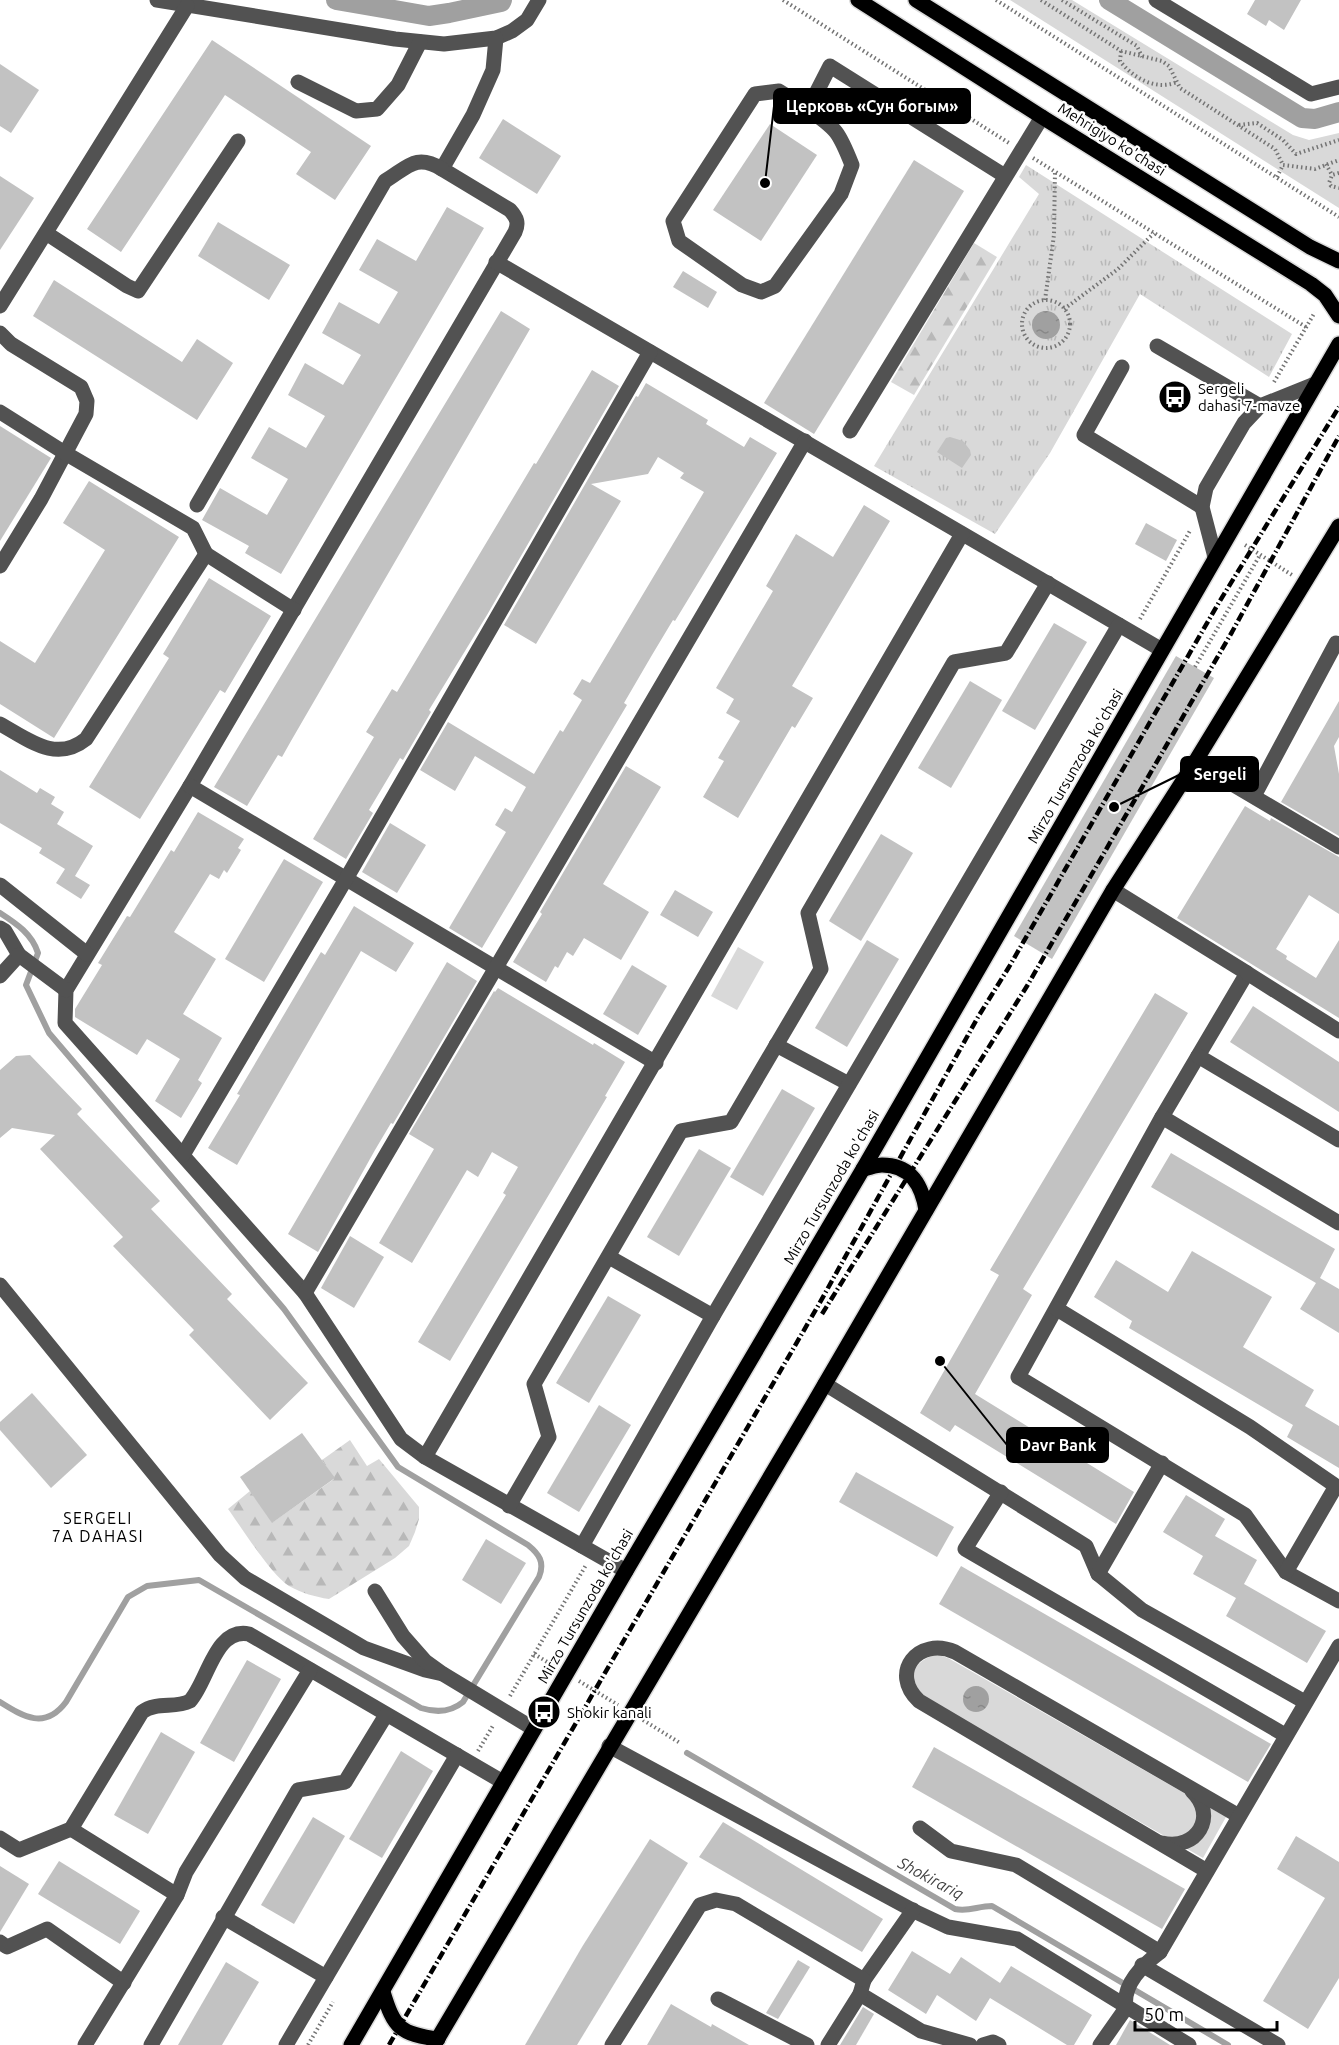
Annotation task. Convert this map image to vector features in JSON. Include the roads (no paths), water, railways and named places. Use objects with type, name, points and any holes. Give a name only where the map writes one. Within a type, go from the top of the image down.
[{"type":"main road","name":"Mehrigiyo ko'chasi","points":[[858,0],[1041,117],[1311,284],[1325,295],[1339,316]]},
{"type":"main road","name":"Mehrigiyo ko'chasi","points":[[916,0],[1310,247],[1339,261]]},
{"type":"main road","name":"Mirzo Tursunzoda ko'chasi","points":[[351,2045],[626,1570],[863,1169],[1315,384],[1335,360],[1339,344]]},
{"type":"main road","points":[[383,1992],[390,2016],[402,2028],[414,2036],[436,2042],[825,1384],[1113,890],[1196,762],[1339,526]]},
{"type":"main road","points":[[863,1169],[882,1165],[901,1168],[916,1180],[921,1188],[926,1210]]},
{"type":"street","points":[[158,0],[444,44],[496,38],[512,31],[526,20],[539,0]]},
{"type":"street","points":[[1156,0],[1311,94],[1339,87]]},
{"type":"street","points":[[0,306],[187,6]]},
{"type":"street","points":[[442,169],[473,115],[493,70],[496,38]]},
{"type":"street","points":[[297,82],[356,111],[377,109],[398,85],[420,42]]},
{"type":"street","points":[[808,109],[830,66],[1005,176]]},
{"type":"street","points":[[779,90],[808,109],[835,128],[852,165],[841,194],[835,203],[775,286],[761,292],[742,285],[680,241],[673,221],[755,94],[779,90]]},
{"type":"street","points":[[850,431],[1041,117]]},
{"type":"street","points":[[46,233],[138,291],[238,141]]},
{"type":"street","points":[[197,505],[385,181],[418,161],[425,160],[510,210],[516,216],[518,225],[515,232],[190,786],[66,990],[65,1023],[305,1293],[401,1439],[425,1457],[509,1506],[626,1570]]},
{"type":"street","points":[[496,262],[1162,650]]},
{"type":"street","points":[[0,333],[11,344],[81,387],[87,400],[86,414],[41,499],[0,566]]},
{"type":"street","points":[[1157,346],[1260,406]]},
{"type":"street","points":[[183,1155],[346,879],[650,352]]},
{"type":"street","points":[[1122,367],[1084,435],[1202,507]]},
{"type":"street","points":[[1215,557],[1202,507],[1206,488],[1244,423],[1260,406],[1315,384]]},
{"type":"street","points":[[0,412],[193,528],[206,554],[294,610]]},
{"type":"street","points":[[305,1293],[805,441]]},
{"type":"street","points":[[425,1457],[963,534]]},
{"type":"street","points":[[0,724],[49,749],[75,748],[86,739],[206,554]]},
{"type":"street","points":[[509,1506],[549,1437],[534,1383],[681,1131],[731,1122],[821,969],[807,913],[954,662],[1006,652],[1048,584]]},
{"type":"street","points":[[582,1546],[713,1316],[1119,625]]},
{"type":"street","points":[[1254,796],[1336,643]]},
{"type":"street","points":[[1196,762],[1339,847]]},
{"type":"street","points":[[190,786],[656,1063]]},
{"type":"street","points":[[0,885],[87,954]]},
{"type":"street","points":[[1113,890],[1339,1031]]},
{"type":"street","points":[[0,928],[5,931],[21,957],[66,990]]},
{"type":"street","points":[[0,976],[21,957]]},
{"type":"street","points":[[1247,974],[1162,1117],[1018,1377],[1245,1515],[1286,1572],[1339,1601]]},
{"type":"street","points":[[776,1045],[849,1084]]},
{"type":"street","points":[[1197,1056],[1339,1140]]},
{"type":"street","points":[[1162,1117],[1339,1223]]},
{"type":"street","points":[[609,1257],[713,1316]]},
{"type":"street","points":[[0,1285],[220,1555],[245,1578],[364,1648],[442,1674]]},
{"type":"street","points":[[1057,1309],[1250,1427],[1336,1486],[1286,1572]]},
{"type":"street","points":[[825,1384],[1086,1546],[1098,1574],[1142,1610],[1305,1702]]},
{"type":"street","points":[[1098,1574],[1162,1463]]},
{"type":"street","points":[[1001,1492],[965,1549],[1285,1735]]},
{"type":"street","points":[[375,1591],[403,1636],[425,1661],[442,1674],[534,1729]]},
{"type":"street","points":[[0,1838],[19,1850],[71,1829],[142,1712],[153,1706],[182,1705],[190,1701],[222,1643],[242,1632],[504,1782]]},
{"type":"street","points":[[1100,2045],[1125,2002],[1133,1980],[1142,1965],[1160,1952],[1339,1646]]},
{"type":"street","points":[[1207,1871],[919,1701],[910,1691],[907,1678],[913,1659],[921,1651],[931,1647],[955,1652],[1239,1816]]},
{"type":"street","points":[[85,2045],[177,1895],[186,1872],[310,1670]]},
{"type":"street","points":[[151,2045],[298,1790],[345,1782],[386,1715]]},
{"type":"street","points":[[609,1746],[948,1927],[1017,1940],[1125,2002],[1189,2045]]},
{"type":"street","points":[[286,2045],[457,1755]]},
{"type":"street","points":[[1153,1839],[1169,1844],[1182,1844],[1194,1837],[1202,1826],[1204,1815],[1202,1804],[1185,1785]]},
{"type":"street","points":[[920,1828],[951,1851],[1016,1865],[1160,1952]]},
{"type":"street","points":[[71,1829],[177,1895]]},
{"type":"street","points":[[612,2045],[700,1905],[716,1900],[736,1904],[862,1987],[921,2031],[970,2045]]},
{"type":"street","points":[[828,2045],[862,1987],[913,1910]]},
{"type":"street","points":[[223,1917],[326,1977]]},
{"type":"street","points":[[0,1942],[7,1947],[47,1929],[124,1983]]},
{"type":"street","points":[[1142,1965],[1278,2045]]},
{"type":"street","points":[[718,1999],[807,2045]]},
{"type":"street","points":[[984,2045],[993,2042],[999,2045]]},
{"type":"water","points":[[1046,311],[1056,315],[1060,325],[1056,335],[1046,339],[1036,335],[1032,325],[1036,315]]},
{"type":"water","points":[[976,1686],[985,1690],[989,1699],[985,1708],[976,1712],[967,1708],[963,1699],[967,1690]]},
{"type":"waterway","points":[[336,0],[429,16],[502,0]]},
{"type":"waterway","points":[[1109,0],[1302,118],[1315,119],[1339,112]]},
{"type":"waterway","points":[[0,913],[23,930],[32,940],[38,953],[26,985],[49,1033],[284,1309],[398,1467],[528,1545],[538,1555],[541,1563],[539,1577],[463,1702],[449,1710],[433,1711],[421,1708],[199,1580],[147,1586],[128,1597],[66,1702],[50,1716],[42,1718],[26,1716],[0,1702]]},
{"type":"waterway","name":"Shokirariq","points":[[687,1753],[955,1909],[965,1910],[992,1906],[1228,2045]]},
{"type":"railway","points":[[389,2045],[818,1306],[978,1017],[1218,604],[1339,407]]},
{"type":"railway","points":[[822,1314],[1027,986],[1232,632],[1339,436]]},
{"type":"place","name":"Церковь «Сун богым»","points":[[765,183]]},
{"type":"place","name":"Sergeli dahasi 7-mavze","points":[[1175,397]]},
{"type":"place","name":"Sergeli","points":[[1114,807]]},
{"type":"place","name":"Davr Bank","points":[[940,1361]]},
{"type":"place","name":"Shokir kanali","points":[[544,1712]]},
{"type":"district","name":"SERGELI 7A DAHASI","points":[[98,1527]]}]
